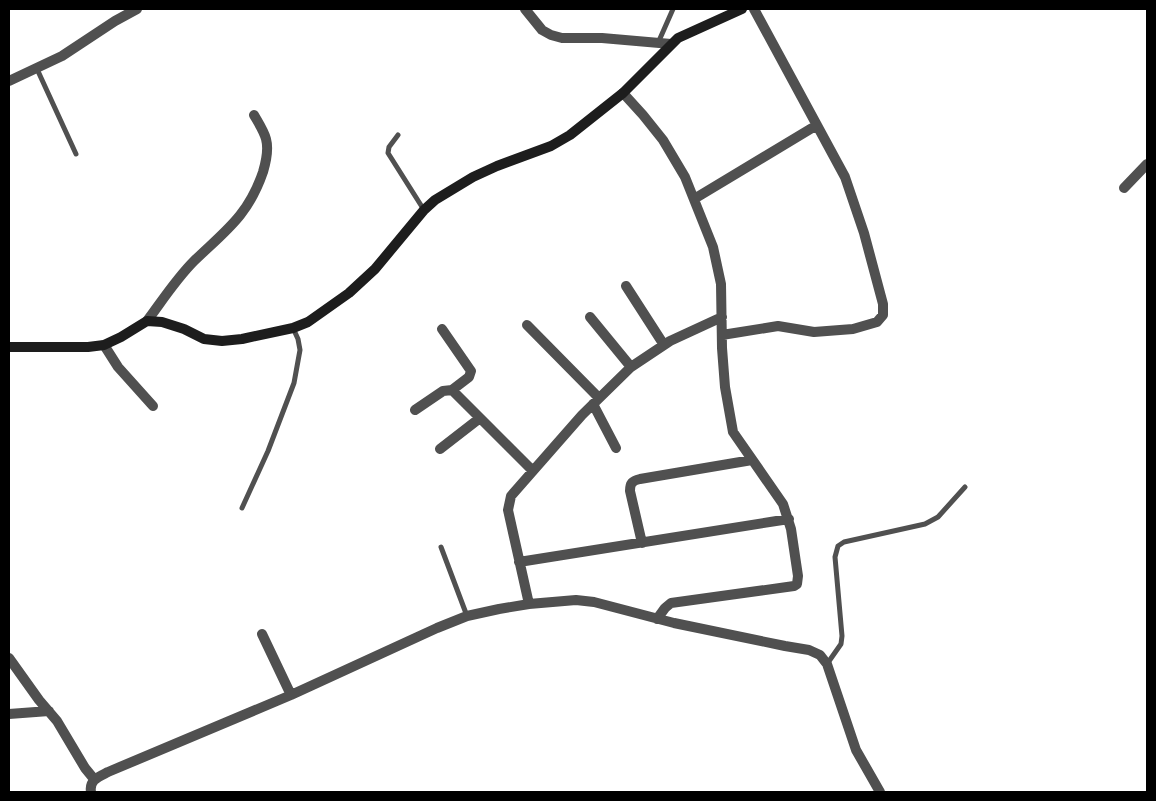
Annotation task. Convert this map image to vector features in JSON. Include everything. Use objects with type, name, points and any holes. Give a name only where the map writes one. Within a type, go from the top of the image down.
[{"type":"street","points":[[9,81],[62,56],[115,21],[137,9]]},
{"type":"street","points":[[525,9],[542,30],[550,35],[562,38],[602,38],[671,44]]},
{"type":"street","points":[[147,321],[162,322],[184,329],[204,339],[222,341],[242,339],[293,328],[308,322],[327,310],[375,269],[424,210],[453,188],[497,166],[551,146],[570,135],[623,93],[671,44],[683,36],[742,9]]},
{"type":"street","points":[[722,335],[778,326],[814,332],[853,329],[877,322],[883,315],[882,304],[845,176],[754,9]]},
{"type":"street","points":[[623,93],[663,140],[685,177],[713,247],[722,284],[722,335],[726,388],[733,432],[782,504],[789,519],[798,576],[797,584],[787,587],[671,603],[657,619]]},
{"type":"street","points":[[9,347],[88,347],[104,345],[147,321],[193,262],[238,220],[260,182],[268,148],[266,138],[254,115]]},
{"type":"street","points":[[694,199],[817,125]]},
{"type":"street","points":[[1124,188],[1147,164]]},
{"type":"street","points":[[626,286],[664,345]]},
{"type":"street","points":[[590,317],[631,367]]},
{"type":"street","points":[[529,604],[508,504],[511,496],[596,401],[631,367],[664,345],[722,317]]},
{"type":"street","points":[[527,324],[596,401],[616,448]]},
{"type":"street","points":[[415,410],[443,391],[452,390],[469,377],[471,371],[442,329]]},
{"type":"street","points":[[104,345],[118,367],[153,406]]},
{"type":"street","points":[[452,390],[533,471]]},
{"type":"street","points":[[440,449],[480,418]]},
{"type":"street","points":[[642,543],[630,491],[632,482],[640,479],[752,460]]},
{"type":"street","points":[[520,562],[789,519]]},
{"type":"street","points":[[91,792],[90,787],[94,779],[291,696],[467,616],[529,604],[576,600],[613,606],[657,619],[747,639],[809,650],[820,655],[828,664],[856,750],[880,792]]},
{"type":"street","points":[[262,634],[291,696]]},
{"type":"street","points":[[9,658],[57,721],[85,768],[94,779]]},
{"type":"street","points":[[9,714],[49,712]]},
{"type":"lane","points":[[658,43],[673,9]]},
{"type":"lane","points":[[37,69],[76,154]]},
{"type":"lane","points":[[398,135],[389,147],[388,153],[424,210]]},
{"type":"lane","points":[[242,508],[268,451],[294,383],[300,350],[293,328]]},
{"type":"lane","points":[[828,664],[841,644],[842,636],[835,557],[838,546],[844,542],[925,524],[938,516],[965,487]]},
{"type":"lane","points":[[441,547],[467,616]]}]
